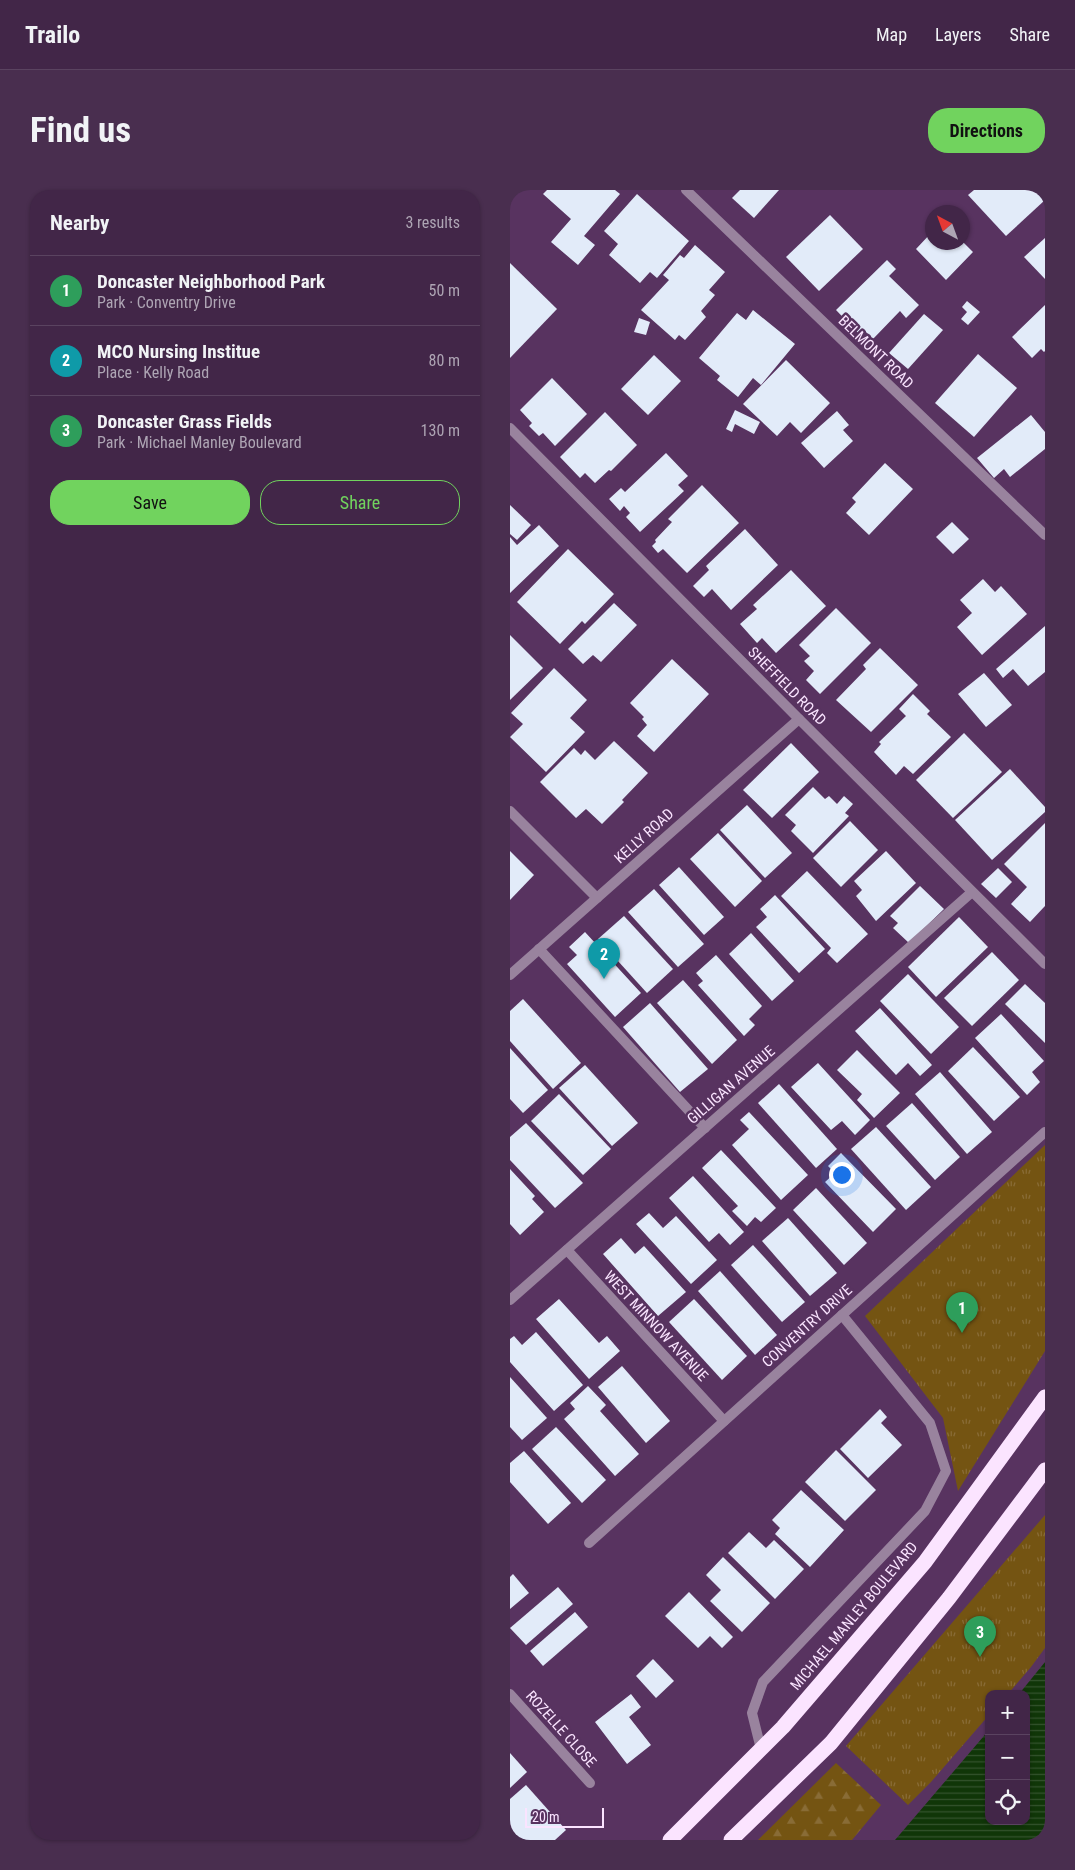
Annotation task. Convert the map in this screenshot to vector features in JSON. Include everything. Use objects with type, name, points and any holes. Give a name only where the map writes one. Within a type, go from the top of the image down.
[{"type":"highway","name":"MICHAEL MANLEY BOULEVARD","points":[[670,1840],[783,1727],[925,1562],[1045,1397]]},
{"type":"highway","points":[[731,1840],[831,1743],[949,1598],[1045,1470]]},
{"type":"street","name":"BELMONT ROAD","points":[[686,190],[1045,535]]},
{"type":"street","name":"SHEFFIELD ROAD","points":[[510,428],[798,719],[1045,964]]},
{"type":"street","name":"KELLY ROAD","points":[[510,975],[798,719]]},
{"type":"street","points":[[510,811],[597,898]]},
{"type":"street","name":"GILLIGAN AVENUE","points":[[510,1300],[972,892]]},
{"type":"street","points":[[539,949],[705,1128]]},
{"type":"street","name":"CONVENTRY DRIVE","points":[[589,1543],[1045,1132]]},
{"type":"street","name":"WEST MINNOW AVENUE","points":[[567,1250],[724,1421]]},
{"type":"street","points":[[761,1749],[752,1713],[763,1682],[925,1511],[946,1471],[930,1423],[842,1315]]},
{"type":"street","name":"ROZELLE CLOSE","points":[[510,1694],[590,1783]]},
{"type":"green space","points":[[1045,1145],[1045,1351],[958,1491],[943,1418],[865,1316]]},
{"type":"green space","points":[[1045,1515],[1045,1648],[1011,1690],[985,1690],[985,1720],[931,1782],[908,1805],[846,1746]]},
{"type":"green space","points":[[836,1763],[881,1805],[852,1840],[758,1840]]},
{"type":"shaded area","points":[[1045,1662],[1045,1840],[895,1840],[985,1735],[985,1825],[1030,1825],[1030,1690],[1022,1690]]},
{"type":"building","points":[[547,190],[615,190],[620,194],[584,236],[595,245],[578,265],[551,242],[571,219],[543,194]]},
{"type":"building","points":[[740,190],[779,190],[754,218],[732,198]]},
{"type":"building","points":[[974,190],[1045,190],[1045,200],[1006,236],[968,195]]},
{"type":"building","points":[[637,194],[689,241],[657,278],[650,272],[640,283],[609,255],[618,244],[604,231]]},
{"type":"building","points":[[830,215],[863,249],[819,291],[786,257]]},
{"type":"building","points":[[1045,238],[1045,279],[1024,257]]},
{"type":"building","points":[[925,239],[925,250],[970,249],[973,252],[946,280],[916,249]]},
{"type":"building","points":[[695,245],[725,272],[709,290],[715,295],[701,311],[706,317],[685,340],[679,335],[675,340],[641,310],[669,280],[663,275],[680,255],[684,258]]},
{"type":"building","points":[[887,260],[896,269],[889,276],[919,305],[906,318],[900,311],[873,339],[865,331],[860,335],[836,310]]},
{"type":"building","points":[[510,263],[557,309],[510,358]]},
{"type":"building","points":[[967,301],[980,312],[968,325],[961,319],[967,312],[962,307]]},
{"type":"building","points":[[1045,305],[1045,351],[1041,349],[1032,358],[1012,337]]},
{"type":"building","points":[[753,310],[795,344],[761,385],[753,378],[738,397],[717,380],[720,376],[699,358],[737,313],[746,320]]},
{"type":"building","points":[[924,314],[943,330],[908,369],[889,353]]},
{"type":"building","points":[[639,318],[650,322],[646,335],[634,332]]},
{"type":"building","points":[[978,354],[1017,388],[974,437],[935,403]]},
{"type":"building","points":[[654,355],[681,381],[648,415],[621,389]]},
{"type":"building","points":[[786,360],[830,403],[801,433],[790,422],[777,436],[743,404]]},
{"type":"building","points":[[552,378],[587,414],[555,446],[543,433],[539,436],[529,426],[532,423],[520,410]]},
{"type":"building","points":[[735,410],[760,422],[754,434],[735,424],[732,432],[726,429]]},
{"type":"building","points":[[837,411],[849,425],[843,430],[853,441],[824,468],[801,443]]},
{"type":"building","points":[[605,412],[637,445],[611,471],[609,470],[595,483],[585,473],[580,478],[560,457]]},
{"type":"building","points":[[1031,415],[1045,432],[1045,449],[1010,477],[1004,469],[994,478],[977,458]]},
{"type":"building","points":[[666,453],[688,476],[678,485],[684,491],[640,532],[626,517],[630,513],[624,506],[620,511],[609,499],[621,488],[625,492]]},
{"type":"building","points":[[885,463],[913,489],[869,535],[846,513],[856,502],[852,498]]},
{"type":"building","points":[[702,485],[739,523],[687,573],[663,549],[658,553],[652,546],[656,542],[655,540],[672,522],[668,519]]},
{"type":"building","points":[[510,505],[531,525],[517,540],[510,534]]},
{"type":"building","points":[[952,522],[969,539],[953,554],[936,537]]},
{"type":"building","points":[[539,525],[559,546],[510,593],[510,537],[517,545]]},
{"type":"building","points":[[745,529],[778,565],[731,610],[712,589],[704,597],[693,586],[709,570],[706,566]]},
{"type":"building","points":[[568,549],[614,594],[585,624],[582,621],[560,644],[517,602]]},
{"type":"building","points":[[791,570],[826,606],[776,653],[762,638],[757,643],[740,624],[757,609],[753,605]]},
{"type":"building","points":[[983,579],[995,592],[1001,586],[1027,614],[982,655],[957,627],[972,613],[960,600]]},
{"type":"building","points":[[614,603],[637,625],[601,662],[593,655],[583,664],[568,649]]},
{"type":"building","points":[[836,608],[871,643],[820,694],[806,680],[814,671],[804,661],[810,656],[799,645]]},
{"type":"building","points":[[1045,626],[1045,672],[1028,686],[1013,669],[1003,678],[996,669]]},
{"type":"building","points":[[510,635],[543,668],[510,700]]},
{"type":"building","points":[[880,648],[918,685],[871,732],[836,700],[866,669],[863,665]]},
{"type":"building","points":[[672,659],[709,694],[654,752],[637,736],[647,725],[642,719],[644,717],[630,703]]},
{"type":"building","points":[[554,668],[587,700],[570,718],[585,732],[546,772],[510,737],[523,724],[511,713]]},
{"type":"building","points":[[984,673],[1012,705],[986,727],[958,694]]},
{"type":"building","points":[[913,694],[930,711],[927,714],[951,737],[913,774],[904,766],[896,775],[874,752],[881,744],[879,742],[906,716],[899,709]]},
{"type":"building","points":[[964,733],[1002,772],[953,818],[916,780]]},
{"type":"building","points":[[614,741],[648,773],[622,800],[624,802],[602,824],[586,809],[576,818],[540,782],[574,748],[581,755],[585,750],[595,760]]},
{"type":"building","points":[[791,743],[819,772],[772,818],[743,790]]},
{"type":"building","points":[[1010,769],[1045,807],[1045,812],[992,860],[955,820]]},
{"type":"building","points":[[813,787],[825,799],[829,796],[837,804],[844,796],[853,804],[845,813],[849,816],[813,853],[791,831],[796,825],[785,815]]},
{"type":"building","points":[[747,805],[792,853],[765,878],[720,830]]},
{"type":"building","points":[[850,821],[878,850],[841,887],[813,858]]},
{"type":"building","points":[[1045,823],[1045,906],[1030,922],[1011,904],[1027,887],[1004,864]]},
{"type":"building","points":[[718,833],[762,881],[735,907],[690,859]]},
{"type":"building","points":[[510,851],[534,875],[510,900]]},
{"type":"building","points":[[886,851],[916,883],[876,921],[856,896],[862,890],[854,881]]},
{"type":"building","points":[[679,867],[724,917],[704,935],[659,885]]},
{"type":"building","points":[[998,868],[1012,882],[996,898],[981,884]]},
{"type":"building","points":[[807,871],[868,934],[837,963],[827,953],[831,948],[781,896]]},
{"type":"building","points":[[920,886],[944,909],[909,943],[893,928],[898,923],[890,916]]},
{"type":"building","points":[[654,889],[704,944],[678,967],[628,912]]},
{"type":"building","points":[[775,895],[825,949],[799,973],[756,927],[767,917],[760,909]]},
{"type":"building","points":[[624,916],[673,969],[647,993],[598,939]]},
{"type":"building","points":[[959,917],[988,947],[936,997],[908,967]]},
{"type":"building","points":[[585,932],[641,993],[615,1017],[567,964],[577,955],[569,947]]},
{"type":"building","points":[[751,933],[794,981],[772,1001],[729,954]]},
{"type":"building","points":[[992,952],[1019,980],[972,1026],[944,998]]},
{"type":"building","points":[[716,955],[762,1006],[749,1019],[755,1025],[744,1036],[698,985],[703,981],[696,973]]},
{"type":"building","points":[[908,974],[959,1027],[931,1054],[880,1001]]},
{"type":"building","points":[[683,980],[737,1040],[712,1064],[657,1003]]},
{"type":"building","points":[[1025,984],[1045,1003],[1045,1043],[1005,1004]]},
{"type":"building","points":[[523,999],[581,1063],[553,1089],[510,1041],[510,1011]]},
{"type":"building","points":[[650,1003],[708,1069],[680,1092],[623,1027]]},
{"type":"building","points":[[880,1008],[932,1065],[920,1076],[908,1063],[896,1075],[855,1031]]},
{"type":"building","points":[[1001,1014],[1044,1061],[1032,1072],[1040,1082],[1027,1095],[975,1038]]},
{"type":"building","points":[[973,1047],[1020,1097],[994,1121],[948,1071]]},
{"type":"building","points":[[510,1048],[548,1090],[523,1113],[510,1099]]},
{"type":"building","points":[[857,1050],[900,1093],[874,1118],[857,1100],[862,1094],[837,1070]]},
{"type":"building","points":[[818,1063],[870,1120],[855,1135],[842,1121],[831,1130],[791,1087]]},
{"type":"building","points":[[585,1065],[638,1123],[612,1146],[559,1088]]},
{"type":"building","points":[[940,1072],[992,1132],[967,1154],[915,1094]]},
{"type":"building","points":[[779,1084],[837,1149],[816,1168],[758,1103]]},
{"type":"building","points":[[559,1094],[611,1149],[583,1175],[531,1121]]},
{"type":"building","points":[[912,1103],[960,1157],[935,1180],[886,1126]]},
{"type":"building","points":[[749,1112],[808,1175],[781,1200],[732,1145],[749,1129],[740,1120]]},
{"type":"building","points":[[526,1123],[583,1183],[555,1208],[510,1160],[510,1137]]},
{"type":"building","points":[[876,1127],[931,1187],[906,1210],[851,1149]]},
{"type":"building","points":[[721,1150],[776,1208],[761,1222],[755,1217],[747,1226],[732,1211],[738,1206],[702,1168]]},
{"type":"building","points":[[841,1153],[896,1209],[873,1232],[825,1182],[835,1173],[828,1166]]},
{"type":"building","points":[[510,1169],[535,1196],[532,1199],[544,1212],[520,1235],[510,1224]]},
{"type":"building","points":[[693,1176],[744,1232],[730,1245],[719,1233],[709,1242],[669,1198]]},
{"type":"building","points":[[816,1188],[867,1243],[844,1265],[793,1210]]},
{"type":"building","points":[[649,1213],[663,1228],[676,1216],[717,1260],[691,1284],[636,1224]]},
{"type":"building","points":[[788,1218],[837,1273],[810,1296],[762,1241]]},
{"type":"building","points":[[621,1238],[635,1254],[644,1246],[686,1292],[658,1316],[603,1254]]},
{"type":"building","points":[[753,1245],[805,1302],[782,1322],[731,1265]]},
{"type":"building","points":[[720,1271],[777,1335],[755,1355],[698,1291]]},
{"type":"building","points":[[559,1299],[599,1343],[607,1336],[620,1351],[589,1379],[536,1319]]},
{"type":"building","points":[[694,1299],[747,1356],[722,1380],[669,1322]]},
{"type":"building","points":[[536,1332],[583,1385],[554,1411],[510,1362],[510,1339],[514,1336],[522,1345]]},
{"type":"building","points":[[622,1366],[670,1421],[646,1443],[598,1387]]},
{"type":"building","points":[[510,1377],[547,1418],[522,1440],[510,1427]]},
{"type":"building","points":[[588,1386],[606,1405],[600,1411],[639,1454],[615,1476],[564,1419],[575,1409],[570,1403]]},
{"type":"building","points":[[880,1409],[887,1417],[881,1423],[902,1445],[868,1478],[840,1449]]},
{"type":"building","points":[[556,1427],[606,1480],[582,1503],[532,1449]]},
{"type":"building","points":[[836,1450],[876,1490],[845,1521],[805,1482]]},
{"type":"building","points":[[524,1451],[571,1503],[548,1524],[510,1482],[510,1463]]},
{"type":"building","points":[[801,1490],[844,1530],[810,1567],[775,1534],[780,1528],[772,1520]]},
{"type":"building","points":[[749,1532],[766,1548],[774,1540],[804,1569],[775,1599],[728,1553]]},
{"type":"building","points":[[723,1557],[770,1603],[742,1632],[710,1601],[721,1590],[706,1575]]},
{"type":"building","points":[[513,1574],[529,1593],[510,1609],[510,1577]]},
{"type":"building","points":[[558,1587],[573,1604],[526,1645],[510,1628]]},
{"type":"building","points":[[689,1592],[733,1637],[722,1648],[710,1636],[698,1648],[665,1616]]},
{"type":"building","points":[[575,1612],[588,1627],[543,1666],[530,1651]]},
{"type":"building","points":[[653,1659],[674,1681],[656,1698],[636,1676]]},
{"type":"building","points":[[631,1694],[641,1707],[629,1717],[651,1745],[627,1764],[595,1722]]},
{"type":"building","points":[[510,1753],[527,1772],[510,1788]]},
{"type":"building","points":[[526,1785],[566,1830],[555,1840],[510,1840],[510,1799]]},
{"type":"place","name":"MCO Nursing Institue","points":[[604,979]]},
{"type":"place","name":"Doncaster Neighborhood Park","points":[[962,1333]]},
{"type":"place","name":"Doncaster Grass Fields","points":[[980,1657]]}]
